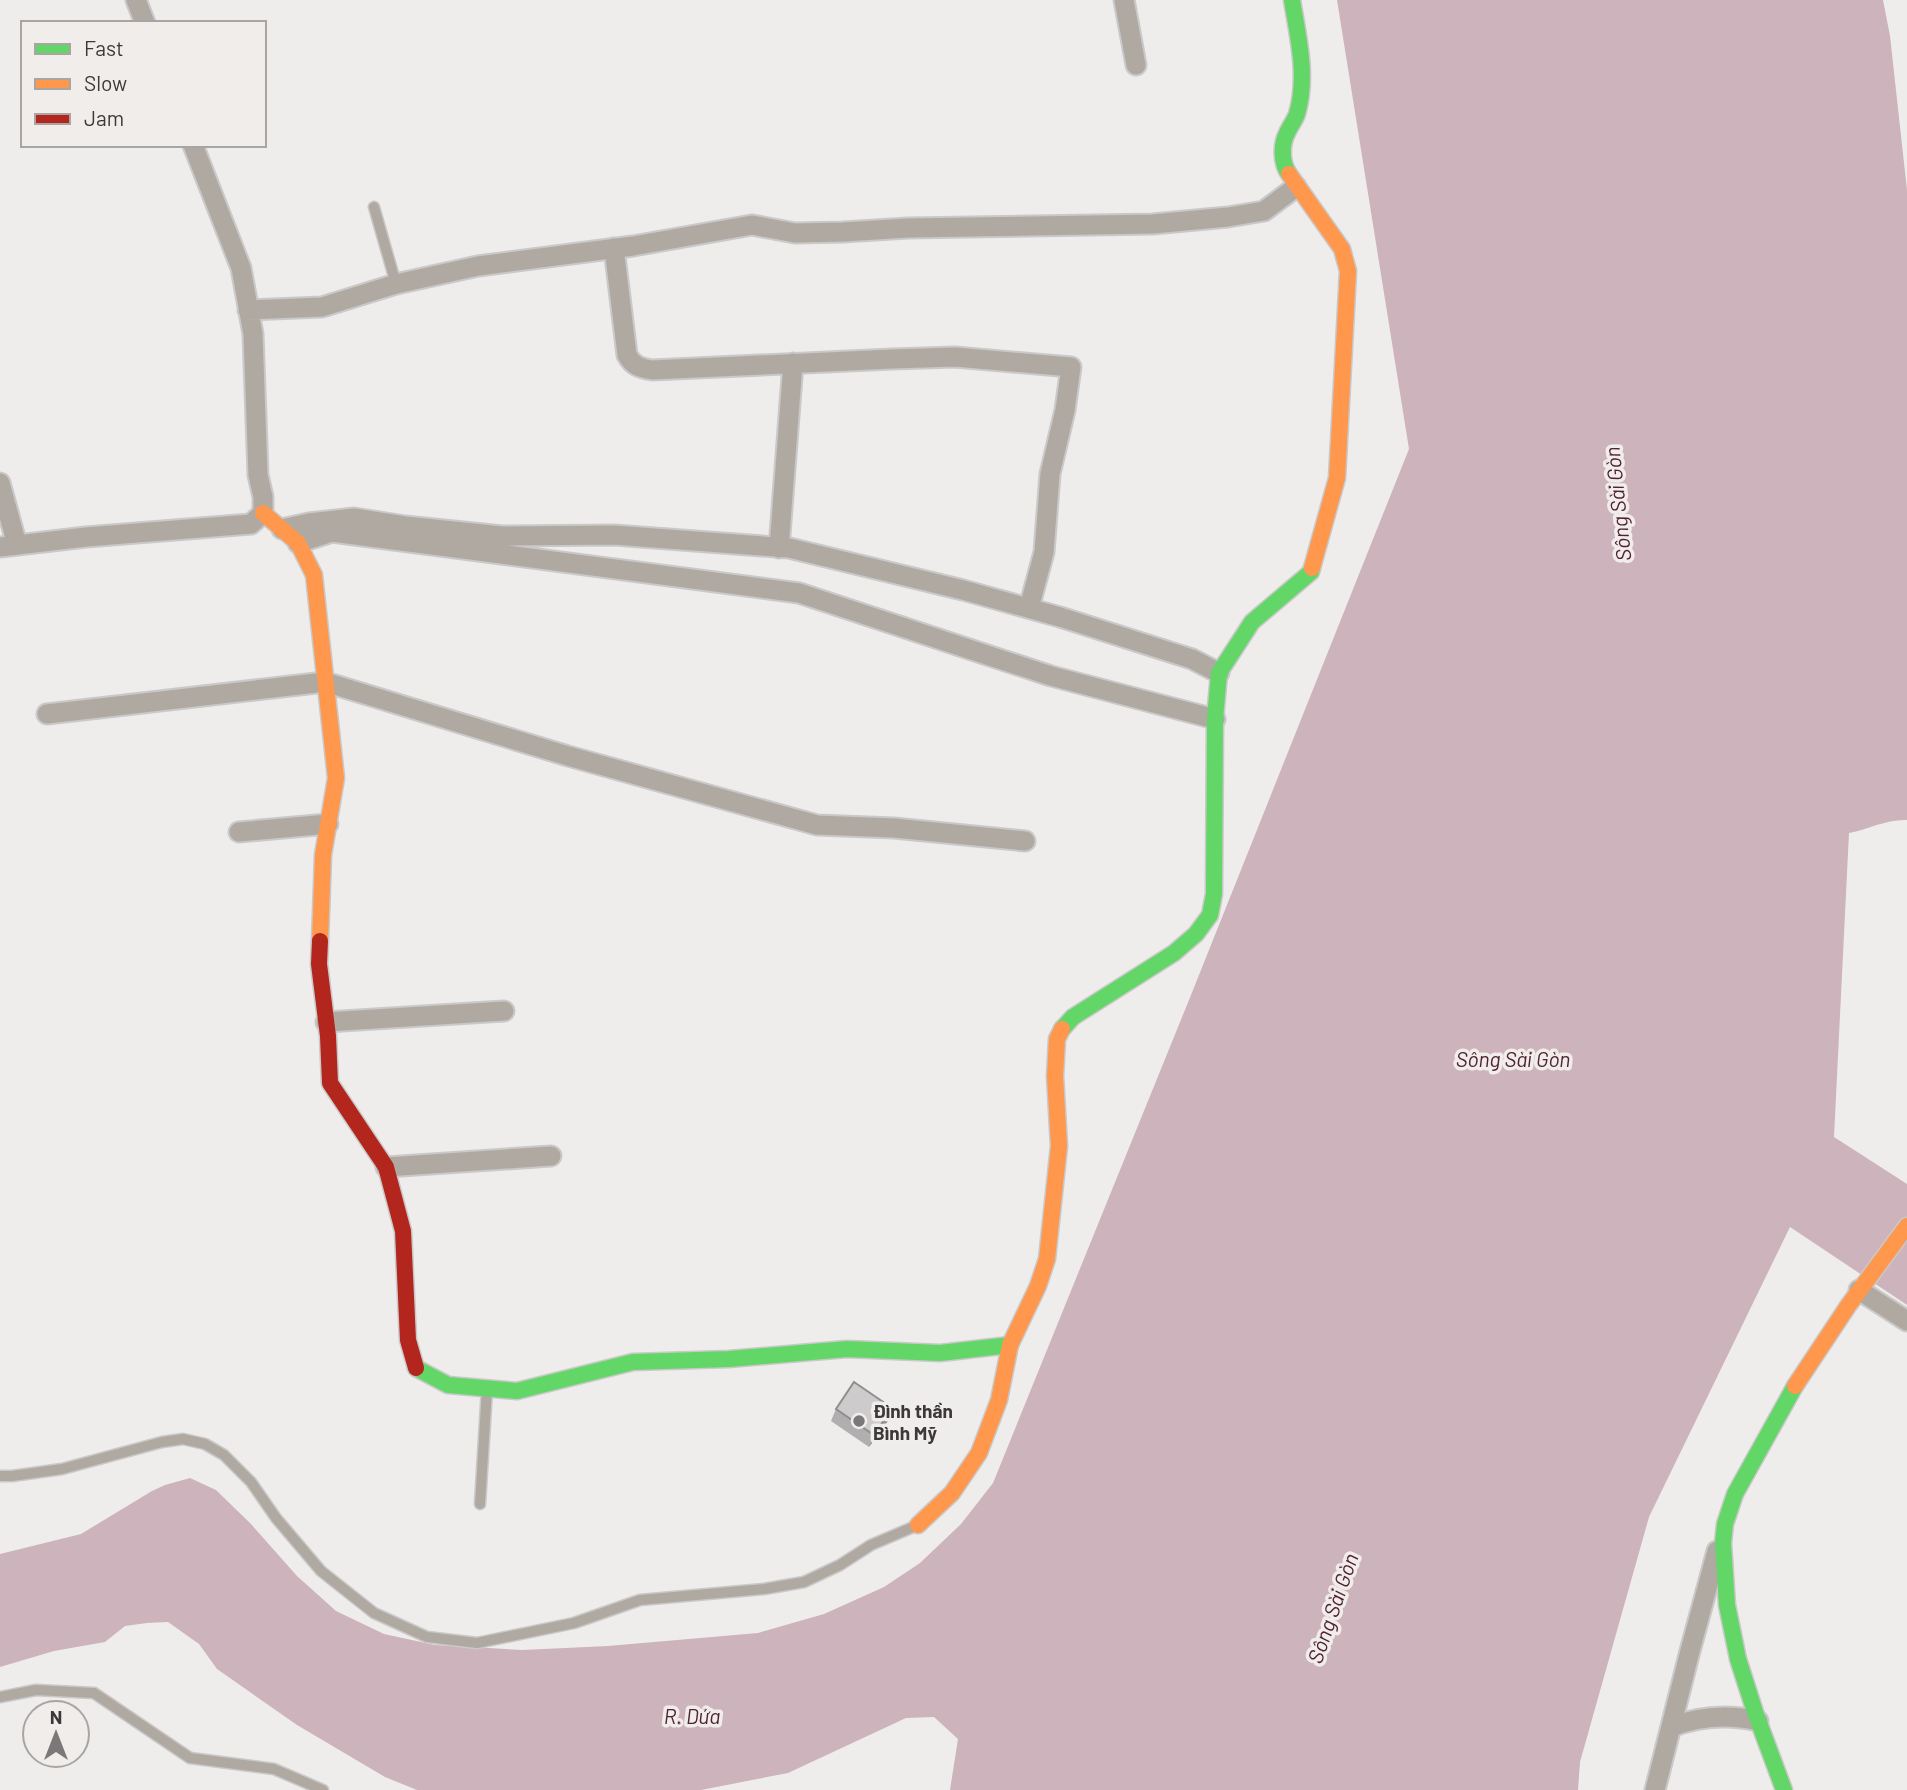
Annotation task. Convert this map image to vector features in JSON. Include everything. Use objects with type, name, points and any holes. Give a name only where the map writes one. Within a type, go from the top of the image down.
[{"type":"street","points":[[136,0],[144,21]]},
{"type":"street","points":[[1124,0],[1136,65]]},
{"type":"street","points":[[918,1525],[952,1493],[979,1453],[999,1401],[1010,1345],[1038,1286],[1047,1259],[1059,1146],[1055,1076],[1057,1040],[1062,1028],[1073,1017],[1174,953],[1196,934],[1210,915],[1214,894],[1215,719],[1219,673],[1252,622],[1311,572],[1337,478],[1348,271],[1342,249],[1285,169],[1282,150],[1285,136],[1297,115],[1303,74],[1292,0]]},
{"type":"street","points":[[0,483],[8,546],[251,524],[263,513],[258,475],[253,334],[241,268],[194,147]]},
{"type":"street","points":[[248,310],[322,307],[396,284],[478,266],[614,248],[752,225],[795,233],[908,228],[1153,224],[1264,211],[1296,187]]},
{"type":"street","points":[[614,248],[627,355],[638,367],[652,370],[955,357],[1071,367],[1065,410],[1050,474],[1044,552],[1029,608]]},
{"type":"street","points":[[779,548],[793,363]]},
{"type":"street","points":[[263,513],[298,543],[314,575],[336,778],[323,855],[319,964],[330,1083],[386,1167],[403,1231],[408,1340],[415,1367],[449,1385],[517,1391],[633,1362],[729,1359],[847,1349],[940,1353],[1010,1345]]},
{"type":"street","points":[[282,529],[354,518],[502,536],[614,535],[789,548],[1029,608],[1192,659],[1219,673]]},
{"type":"street","points":[[298,543],[332,532],[799,593],[1051,676],[1215,719]]},
{"type":"street","points":[[47,715],[326,682],[568,756],[817,825],[894,828],[1025,841]]},
{"type":"street","points":[[239,832],[328,824]]},
{"type":"street","points":[[326,1022],[504,1011]]},
{"type":"street","points":[[386,1167],[551,1156]]},
{"type":"street","points":[[1655,1790],[1734,1497],[1770,1428],[1861,1287],[1907,1226]]},
{"type":"street","points":[[1861,1287],[1907,1321]]},
{"type":"street","points":[[1725,1523],[1723,1556],[1727,1614],[1740,1670],[1784,1790]]},
{"type":"street","points":[[1671,1727],[1712,1717],[1728,1716],[1758,1721]]},
{"type":"lane","points":[[374,207],[396,284]]},
{"type":"lane","points":[[480,1504],[487,1389]]},
{"type":"lane","points":[[0,1476],[62,1469],[162,1442],[183,1439],[205,1444],[223,1455],[251,1482],[276,1518],[321,1571],[374,1613],[427,1637],[477,1643],[574,1623],[640,1600],[764,1589],[804,1582],[840,1565],[872,1545],[918,1525]]},
{"type":"lane","points":[[0,1697],[36,1690],[94,1693],[190,1758],[274,1769],[323,1790]]},
{"type":"water","name":"Sông Sài Gòn","points":[[1337,0],[1883,0],[1890,36],[1907,190],[1907,820],[1849,833],[1834,1137],[1907,1184],[1907,1305],[1790,1227],[1649,1517],[1580,1762],[1578,1790],[950,1790],[958,1739],[934,1717],[906,1718],[788,1773],[701,1790],[417,1790],[385,1777],[297,1725],[217,1669],[199,1644],[168,1622],[125,1626],[105,1642],[54,1651],[0,1667],[0,1554],[81,1534],[152,1491],[190,1478],[216,1490],[251,1524],[297,1576],[336,1611],[384,1634],[435,1645],[522,1650],[608,1646],[758,1633],[824,1614],[884,1587],[920,1563],[961,1524],[993,1483],[1409,449]]},
{"type":"building","points":[[854,1382],[892,1408],[874,1435],[836,1409]]},
{"type":"traffic: fast","points":[[1289,174],[1283,159],[1284,143],[1297,114],[1302,85],[1301,57],[1292,0]]},
{"type":"traffic: fast","points":[[1062,1029],[1073,1017],[1174,953],[1196,934],[1210,915],[1214,894],[1215,719],[1219,673],[1252,622],[1311,572],[1312,568]]},
{"type":"traffic: fast","points":[[416,1368],[448,1385],[517,1391],[633,1362],[729,1359],[847,1349],[940,1353],[1010,1345]]},
{"type":"traffic: fast","points":[[1784,1790],[1738,1659],[1727,1605],[1723,1543],[1725,1524],[1735,1494],[1795,1386]]},
{"type":"traffic: slow","points":[[1289,174],[1342,249],[1348,271],[1337,478],[1312,568]]},
{"type":"traffic: slow","points":[[263,513],[298,543],[314,575],[336,778],[323,855],[320,941]]},
{"type":"traffic: slow","points":[[918,1525],[952,1493],[979,1453],[999,1400],[1010,1345],[1038,1286],[1047,1259],[1059,1146],[1055,1076],[1057,1039],[1062,1029]]},
{"type":"traffic: slow","points":[[1795,1386],[1848,1306],[1907,1226]]},
{"type":"traffic: jam","points":[[320,941],[319,964],[328,1036],[330,1083],[386,1167],[403,1231],[408,1340],[416,1368]]},
{"type":"place","name":"Đình thần Bình Mỹ","points":[[859,1421]]},
{"type":"water label","name":"R. Dứa","points":[[692,1715]]}]
